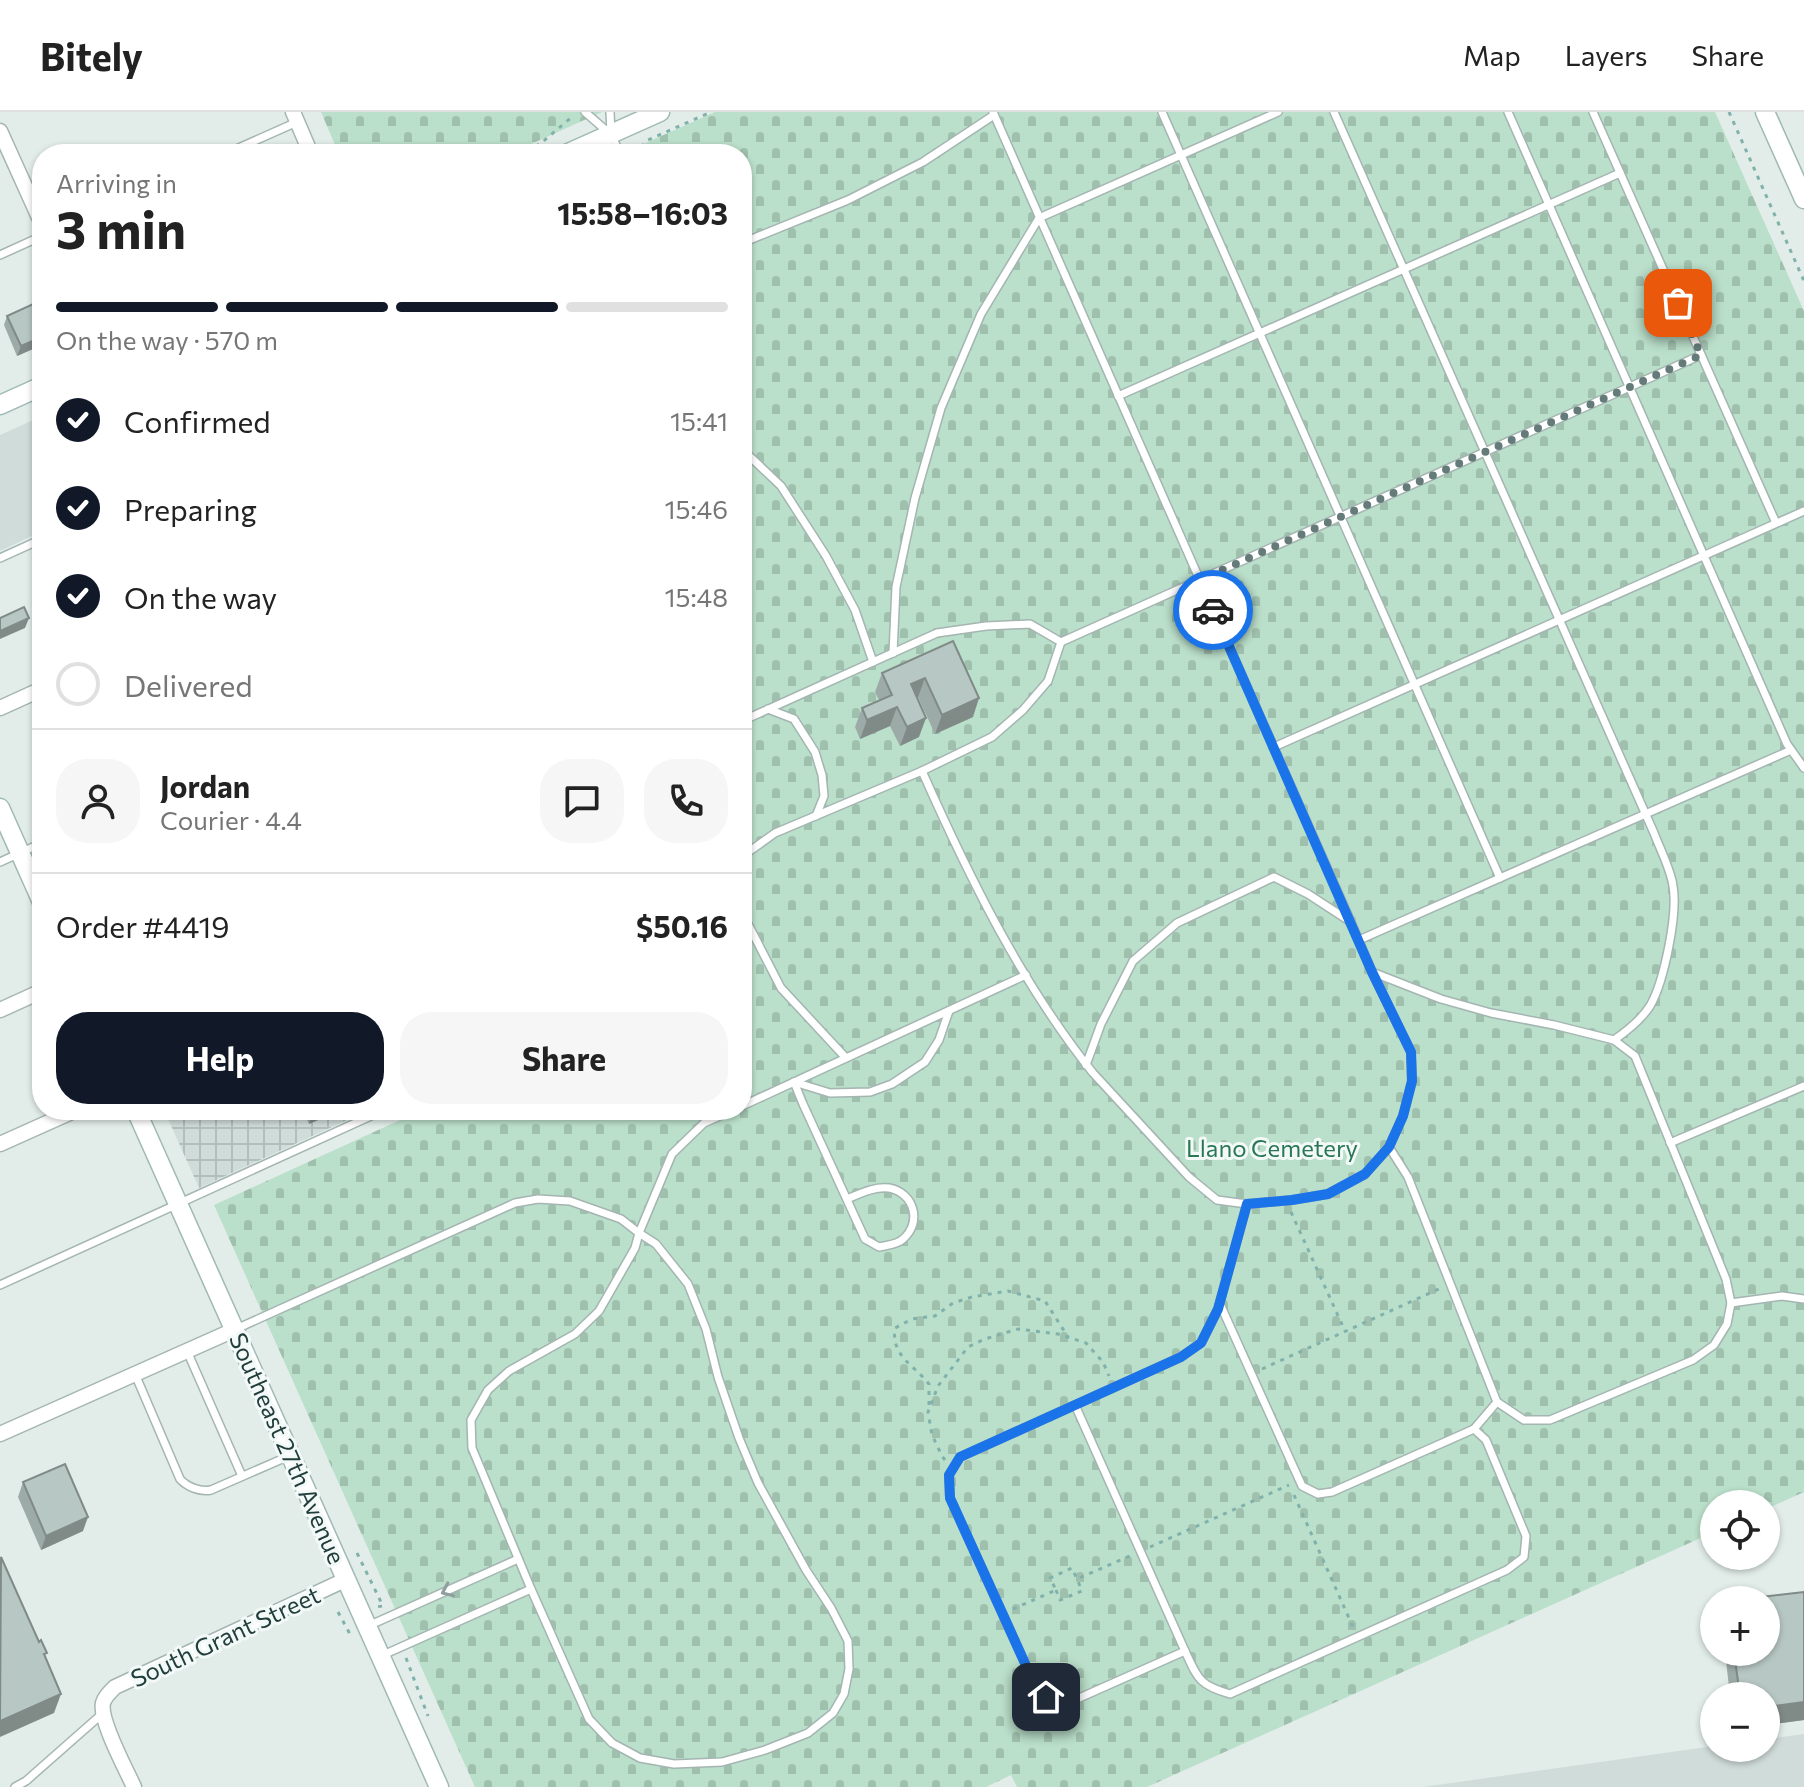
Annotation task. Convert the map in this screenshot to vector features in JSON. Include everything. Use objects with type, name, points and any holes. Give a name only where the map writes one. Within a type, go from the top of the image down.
[{"type":"main road","points":[[588,144],[660,112]]},
{"type":"main road","points":[[1765,112],[1804,199]]},
{"type":"main road","points":[[0,405],[32,391]]},
{"type":"main road","points":[[0,808],[32,880]]},
{"type":"main road","name":"Southeast 27th Avenue","points":[[140,1120],[439,1787]]},
{"type":"street","points":[[295,117],[307,144]]},
{"type":"street","points":[[0,131],[32,202]]},
{"type":"street","points":[[0,708],[32,694]]},
{"type":"street","points":[[0,1010],[32,996]]},
{"type":"street","points":[[0,1144],[54,1120]]},
{"type":"street","points":[[0,1434],[234,1330]]},
{"type":"street","name":"South Grant Street","points":[[103,1712],[102,1705],[115,1687],[347,1579]]},
{"type":"street","points":[[103,1712],[134,1787]]},
{"type":"lane","points":[[585,112],[611,134]]},
{"type":"lane","points":[[610,112],[611,134],[616,144]]},
{"type":"lane","points":[[1162,112],[1500,878]]},
{"type":"lane","points":[[893,653],[896,587],[915,498],[941,408],[981,314],[1039,218],[1278,112]]},
{"type":"lane","points":[[1334,112],[1645,814],[1673,885],[1672,927],[1663,970],[1649,1007],[1630,1029],[1614,1040]]},
{"type":"lane","points":[[1593,112],[1776,523]]},
{"type":"lane","points":[[752,239],[848,200],[923,162],[994,113],[1372,972],[1411,1052],[1412,1081],[1403,1116],[1389,1147],[1365,1174],[1328,1194],[1247,1204],[1217,1200],[1189,1177],[1064,1037],[962,860],[922,771]]},
{"type":"lane","points":[[1511,113],[1548,204],[1704,556],[1791,750],[1804,768]]},
{"type":"lane","points":[[244,144],[295,117]]},
{"type":"lane","points":[[1118,396],[1620,173]]},
{"type":"lane","points":[[0,255],[32,241]]},
{"type":"lane","points":[[752,849],[775,833],[922,771],[992,737],[1023,710],[1048,681],[1061,642],[1701,355]]},
{"type":"lane","points":[[752,458],[781,486],[826,556],[855,610],[873,662]]},
{"type":"lane","points":[[1274,747],[1804,511]]},
{"type":"lane","points":[[0,558],[32,544]]},
{"type":"lane","points":[[752,716],[937,633],[1030,624],[1061,642]]},
{"type":"lane","points":[[768,709],[794,719],[815,752],[824,796],[816,816]]},
{"type":"lane","points":[[1359,940],[1791,750]]},
{"type":"lane","points":[[0,862],[32,848]]},
{"type":"lane","points":[[1086,1065],[1101,1024],[1133,961],[1177,923],[1274,877],[1308,894],[1351,922]]},
{"type":"lane","points":[[752,929],[781,988],[846,1058]]},
{"type":"lane","points":[[1372,972],[1441,999],[1614,1040],[1635,1056],[1726,1279],[1731,1303],[1727,1324],[1714,1345],[1693,1360],[1550,1420],[1524,1420],[1497,1402],[1408,1177],[1389,1147]]},
{"type":"lane","points":[[752,1101],[1026,975]]},
{"type":"lane","points":[[794,1082],[830,1093],[870,1092],[892,1084],[925,1062],[939,1040],[949,1010]]},
{"type":"lane","points":[[794,1082],[865,1239],[879,1247],[900,1242],[913,1229],[915,1209],[906,1195],[889,1188],[875,1189],[847,1199]]},
{"type":"lane","points":[[1670,1143],[1804,1086]]},
{"type":"lane","points":[[0,1285],[362,1120]]},
{"type":"lane","points":[[234,1330],[515,1203],[538,1199],[570,1201],[621,1219],[639,1233],[656,1244],[688,1284],[706,1329],[730,1414],[758,1483],[848,1641],[849,1669],[844,1694],[833,1713],[808,1733],[722,1762],[674,1764],[640,1758],[612,1743],[589,1719],[472,1448],[471,1420],[488,1390],[509,1371],[575,1334],[599,1311],[635,1248],[639,1233],[672,1154],[711,1120]]},
{"type":"lane","points":[[1185,1651],[1068,1703],[1046,1697],[1033,1681],[950,1498],[949,1475],[960,1457],[1181,1357],[1201,1343],[1220,1304],[1247,1204]]},
{"type":"lane","points":[[1731,1303],[1782,1296],[1804,1299]]},
{"type":"lane","points":[[1220,1304],[1302,1486],[1318,1494],[1332,1492],[1474,1429],[1497,1402]]},
{"type":"lane","points":[[187,1351],[242,1476]]},
{"type":"lane","points":[[135,1374],[184,1484],[204,1491],[291,1455]]},
{"type":"lane","points":[[1075,1405],[1196,1674],[1207,1687],[1230,1694],[1507,1570],[1524,1557],[1526,1536],[1486,1440],[1474,1429]]},
{"type":"lane","points":[[368,1626],[518,1559]]},
{"type":"lane","points":[[381,1655],[531,1589]]},
{"type":"lane","points":[[15,1787],[26,1781],[103,1712]]},
{"type":"path","points":[[644,144],[711,112]]},
{"type":"path","points":[[1729,112],[1804,281]]},
{"type":"path","points":[[540,144],[574,115]]},
{"type":"path","points":[[1286,1201],[1345,1331]]},
{"type":"path","points":[[1251,1373],[1450,1284]]},
{"type":"path","points":[[954,1468],[942,1456],[932,1435],[928,1412],[929,1384],[900,1354],[893,1340],[895,1328],[912,1319],[935,1316],[953,1303],[1008,1291],[1045,1301],[1068,1337]]},
{"type":"path","points":[[929,1408],[938,1386],[968,1347],[1018,1329],[1086,1343],[1103,1362],[1113,1387]]},
{"type":"path","points":[[1290,1485],[1357,1637]]},
{"type":"path","points":[[357,1553],[383,1606]]},
{"type":"path","points":[[1056,1590],[1060,1600],[1082,1591],[1077,1579]]},
{"type":"path","points":[[406,1658],[428,1718]]},
{"type":"shaded area","points":[[32,421],[32,536],[0,551],[0,435]]},
{"type":"shaded area","points":[[168,1120],[347,1120],[199,1188]]},
{"type":"shaded area","points":[[1804,1734],[1804,1787],[1423,1787],[1700,1748],[1700,1762],[1780,1762],[1780,1737]]},
{"type":"green space","points":[[321,112],[602,112],[531,144],[335,144]]},
{"type":"green space","name":"Llano Cemetery","points":[[715,112],[1715,112],[1804,311],[1804,1492],[1780,1503],[1780,1490],[1700,1490],[1700,1538],[1147,1787],[1017,1787],[1011,1775],[986,1787],[475,1787],[214,1205],[400,1120],[752,1120],[752,144],[643,144]]},
{"type":"building","points":[[32,305],[32,341],[21,346],[7,316]]},
{"type":"building","points":[[24,607],[29,618],[0,631],[0,618]]},
{"type":"building","points":[[953,641],[979,698],[942,715],[925,678],[911,684],[926,718],[907,727],[897,707],[867,720],[862,708],[892,695],[882,673]]},
{"type":"building","points":[[65,1464],[88,1517],[46,1536],[23,1482]]},
{"type":"building","points":[[1,1557],[39,1642],[41,1640],[47,1653],[44,1654],[61,1694],[0,1721]]},
{"type":"building","points":[[1804,1592],[1804,1702],[1780,1705],[1780,1682],[1738,1682],[1736,1666],[1780,1666],[1780,1595]]},
{"type":"way so far","points":[[1213,610],[1200,580],[1701,355],[1678,303]]},
{"type":"route","points":[[1046,1697],[1033,1681],[950,1498],[949,1475],[960,1457],[1181,1357],[1201,1343],[1218,1309],[1247,1204],[1328,1194],[1365,1174],[1389,1147],[1403,1116],[1412,1081],[1411,1052],[1372,972],[1213,610]]}]
